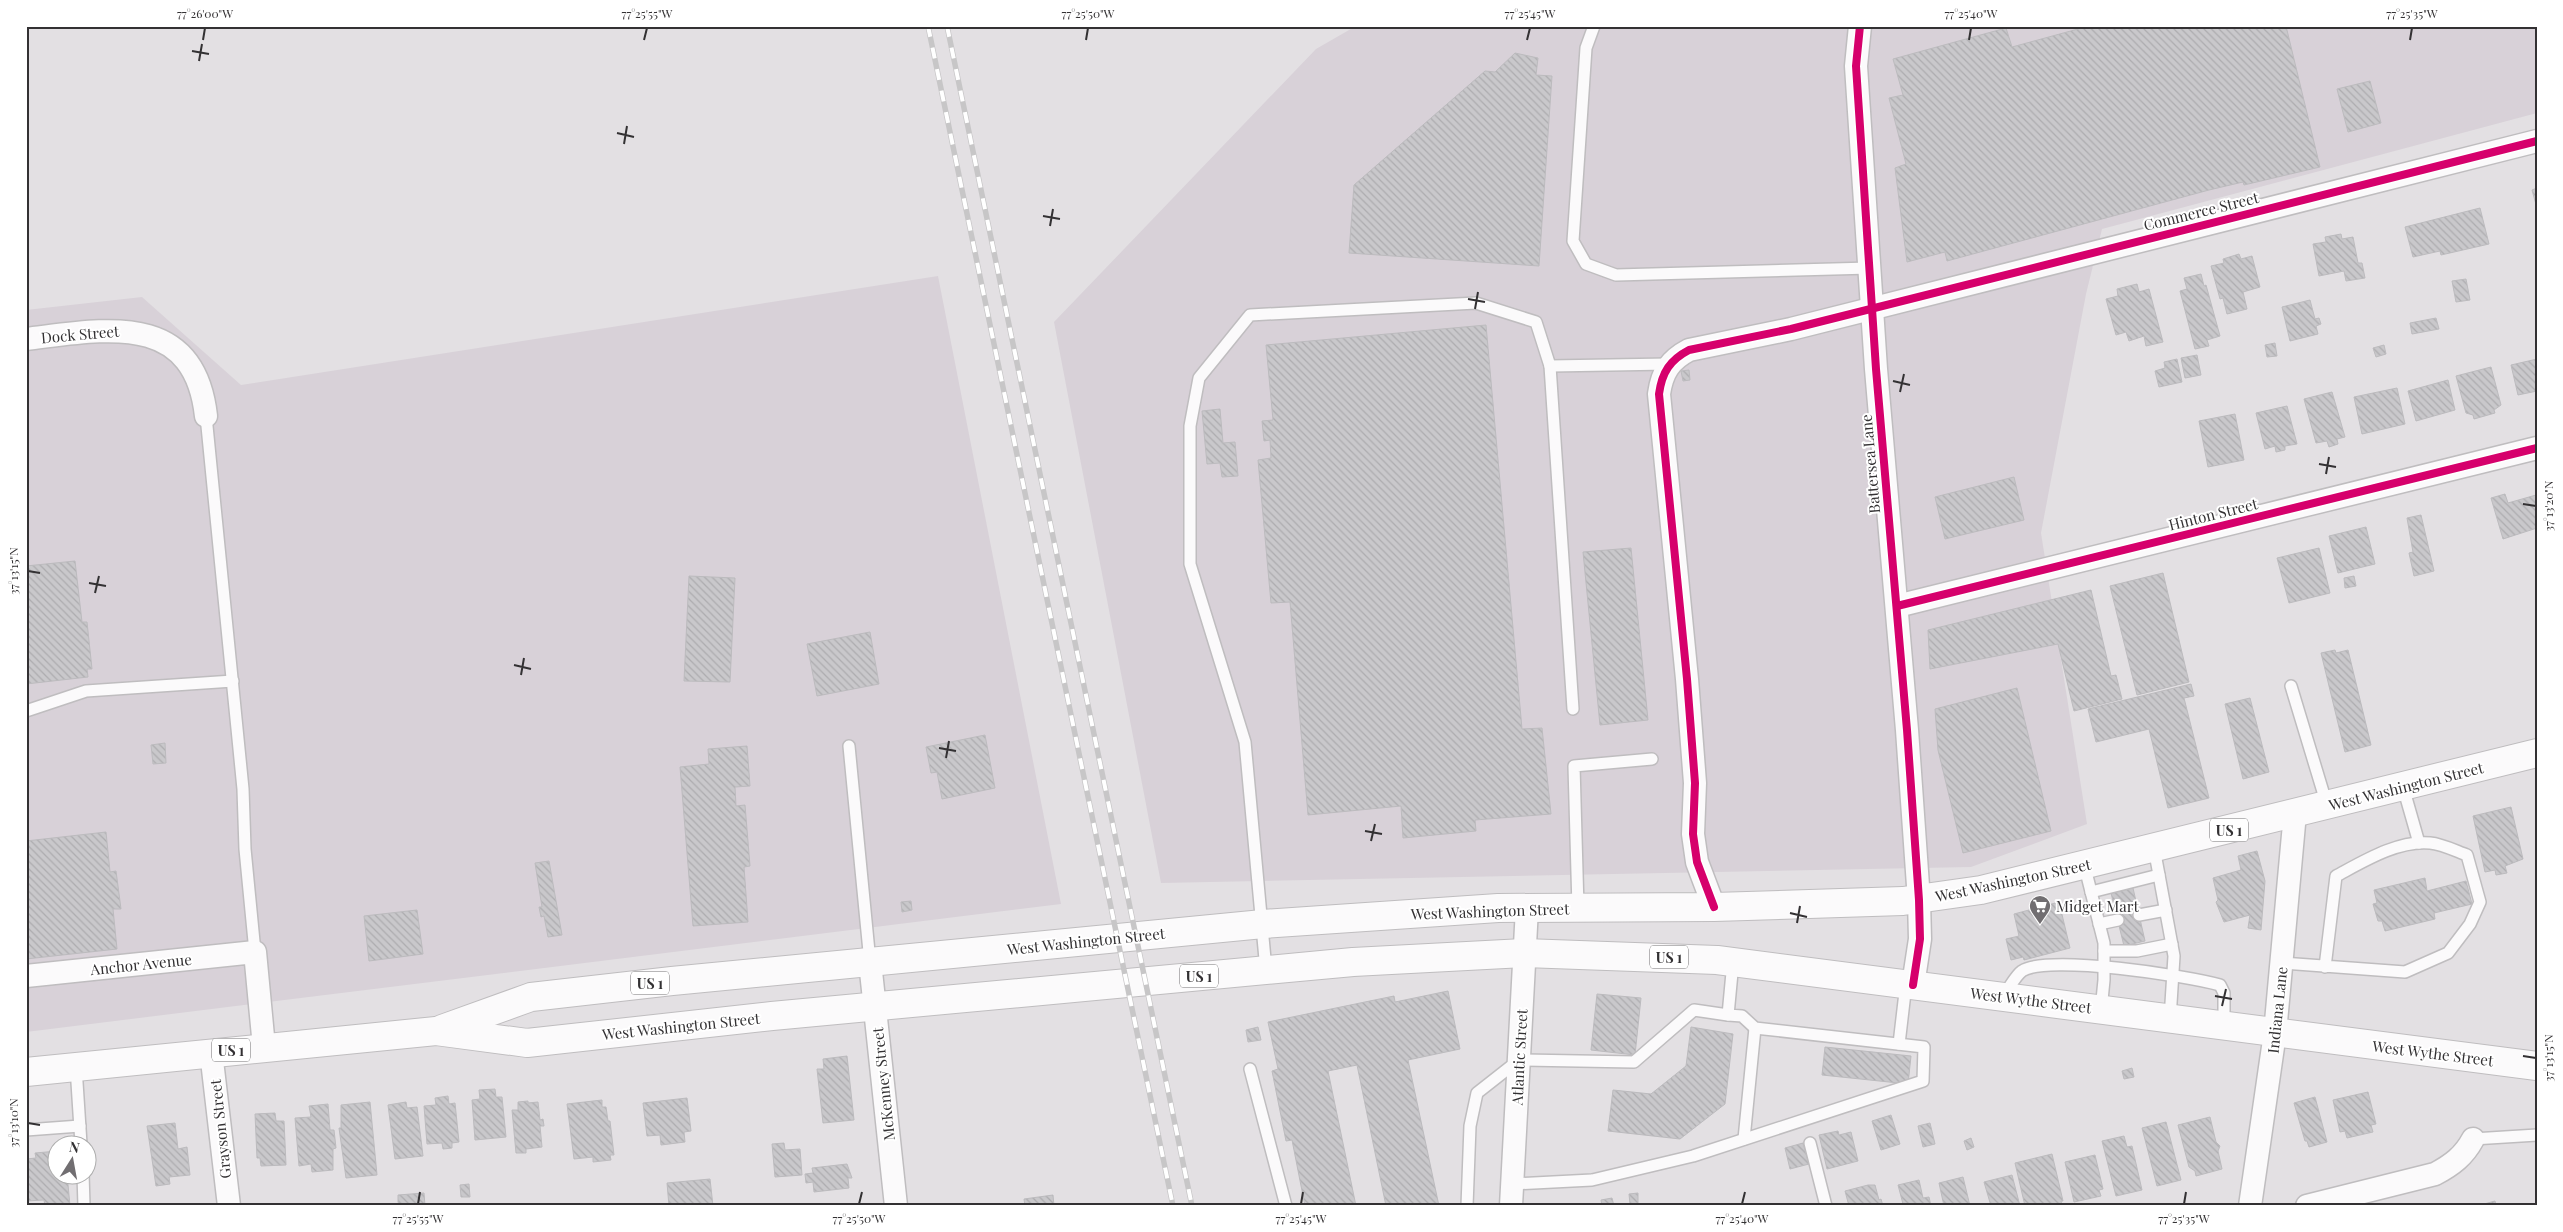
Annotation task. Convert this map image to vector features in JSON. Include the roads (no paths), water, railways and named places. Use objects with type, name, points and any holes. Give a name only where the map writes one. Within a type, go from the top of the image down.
[{"type":"main road","name":"West Washington Street","points":[[436,1031],[531,997],[672,981],[1263,924],[1527,908],[1714,907],[1919,900],[1981,890],[2537,753]]},
{"type":"main road","name":"West Washington Street","points":[[26,1072],[436,1031],[527,1043],[875,1006],[1353,962],[1524,953]]},
{"type":"main road","name":"West Wythe Street","points":[[1524,953],[1653,956],[1733,962],[2537,1066]]},
{"type":"street","name":"Battersea Lane","points":[[1860,26],[1856,66],[1872,309],[1919,900],[1920,939],[1909,984]]},
{"type":"street","name":"Commerce Street","points":[[1669,364],[1678,355],[1689,350],[1791,329],[2537,141]]},
{"type":"street","name":"Dock Street","points":[[26,339],[108,329],[133,331],[158,339],[179,354],[195,375],[203,395],[206,416]]},
{"type":"street","points":[[1669,364],[1661,378],[1659,394],[1687,679],[1695,783],[1693,834],[1697,862],[1714,907]]},
{"type":"street","name":"Hinton Street","points":[[1897,606],[2537,448]]},
{"type":"street","name":"Indiana Lane","points":[[2250,1206],[2276,1033],[2295,813]]},
{"type":"street","name":"Atlantic Street","points":[[1512,1195],[1527,908]]},
{"type":"street","points":[[255,952],[264,1047]]},
{"type":"street","name":"Anchor Avenue","points":[[26,976],[255,952]]},
{"type":"street","name":"McKenney Street","points":[[870,962],[896,1206]]},
{"type":"street","name":"Grayson Street","points":[[211,1052],[228,1206]]},
{"type":"street","points":[[2307,1206],[2436,1174],[2452,1165],[2468,1149],[2473,1139]]},
{"type":"lane","points":[[1594,26],[1586,48],[1574,241],[1586,264],[1616,275],[1870,268]]},
{"type":"lane","points":[[1266,970],[1245,742],[1190,564],[1190,426],[1199,378],[1250,315],[1476,303],[1536,322],[1550,366],[1573,709]]},
{"type":"lane","points":[[1550,366],[1669,364]]},
{"type":"lane","points":[[206,416],[243,789],[245,849],[255,952]]},
{"type":"lane","points":[[26,711],[86,691],[233,681]]},
{"type":"lane","points":[[2291,686],[2327,806]]},
{"type":"lane","points":[[849,746],[870,962]]},
{"type":"lane","points":[[1578,908],[1574,766],[1652,759]]},
{"type":"lane","points":[[2403,786],[2420,843]]},
{"type":"lane","points":[[2282,963],[2405,972],[2448,954],[2470,924],[2480,902],[2467,855],[2432,843],[2420,843],[2372,857],[2336,876],[2325,966]]},
{"type":"lane","points":[[2154,848],[2172,944],[2173,976],[2170,1019]]},
{"type":"lane","points":[[2084,864],[2104,951],[2101,1010]]},
{"type":"lane","points":[[2091,892],[2159,876]]},
{"type":"lane","points":[[2139,915],[2166,910]]},
{"type":"lane","points":[[2099,924],[2118,920]]},
{"type":"lane","points":[[2104,951],[2137,952],[2172,944]]},
{"type":"lane","points":[[1728,1015],[1733,962]]},
{"type":"lane","points":[[2002,997],[2021,972],[2036,966],[2067,963],[2194,978],[2220,985],[2224,993],[2224,1026]]},
{"type":"lane","points":[[1899,1044],[1909,984]]},
{"type":"lane","points":[[1466,1206],[1470,1126],[1477,1092],[1519,1060],[1634,1062],[1694,1010],[1742,1016],[1755,1028],[1924,1047],[1922,1081],[1693,1156],[1592,1180],[1512,1195]]},
{"type":"lane","points":[[1744,1139],[1755,1028]]},
{"type":"lane","points":[[76,1067],[80,1134]]},
{"type":"lane","points":[[1250,1069],[1286,1206]]},
{"type":"lane","points":[[26,1130],[80,1126]]},
{"type":"lane","points":[[2473,1139],[2537,1135]]},
{"type":"lane","points":[[1810,1143],[1826,1206]]},
{"type":"lane","points":[[83,1184],[84,1206]]},
{"type":"railway","points":[[928,26],[1173,1206]]},
{"type":"railway","points":[[947,26],[1192,1206]]},
{"type":"place","name":"Midget Mart","points":[[2040,925]]}]
